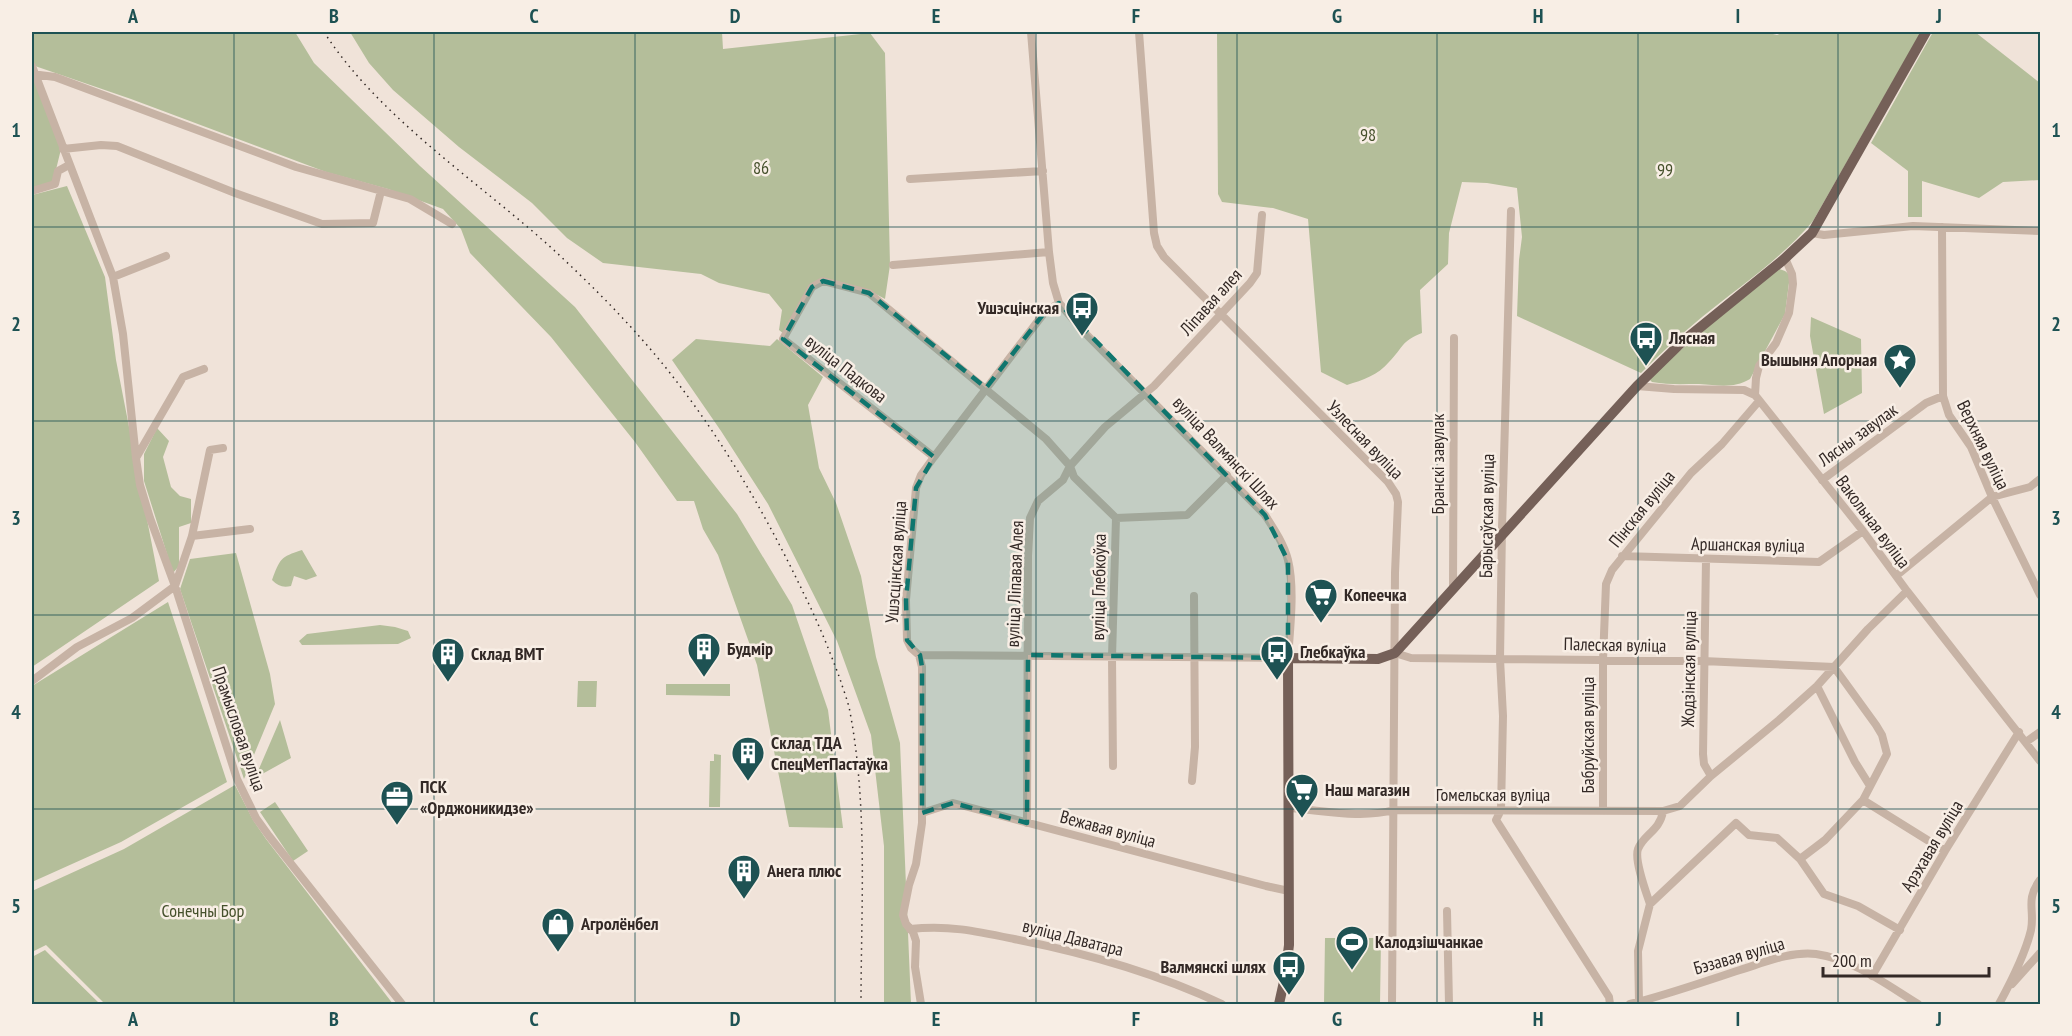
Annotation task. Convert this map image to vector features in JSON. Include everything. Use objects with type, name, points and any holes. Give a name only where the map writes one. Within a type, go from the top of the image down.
[{"type":"main road","points":[[1288,658],[1378,659],[1395,653],[1636,386],[1681,343],[1812,233],[1926,32]]},
{"type":"main road","name":"вуліца Валмянскі Шлях","points":[[1279,1005],[1289,945],[1288,658]]},
{"type":"street","name":"вуліца Валмянскі Шлях","points":[[1032,32],[1049,252],[1053,284],[1059,303],[1086,334],[1146,392],[1265,515],[1280,539],[1288,561],[1290,622],[1288,658]]},
{"type":"street","name":"Узлесная вуліца","points":[[1139,32],[1154,233],[1157,246],[1164,257],[1381,475],[1396,494],[1398,502],[1395,573],[1392,1005]]},
{"type":"street","points":[[32,71],[55,77],[296,166],[410,199],[452,224]]},
{"type":"street","name":"Прамысловая вуліца","points":[[32,71],[113,277],[123,334],[140,486],[237,779],[256,818],[402,1005]]},
{"type":"street","points":[[63,149],[101,145],[117,146],[235,193],[322,224],[373,223],[381,191]]},
{"type":"street","points":[[32,191],[55,184],[58,171],[69,165]]},
{"type":"street","points":[[910,179],[1043,171]]},
{"type":"street","name":"Барысаўская вуліца","points":[[1496,820],[1501,810],[1503,716],[1500,658],[1504,397],[1511,212]]},
{"type":"street","name":"Ліпавая алея","points":[[1146,392],[1257,273],[1262,215]]},
{"type":"street","points":[[1812,233],[1824,235],[1913,226],[2040,231]]},
{"type":"street","name":"Верхняя вуліца","points":[[1942,227],[1943,396],[1950,415],[1971,447],[1992,498],[2040,595]]},
{"type":"street","points":[[893,266],[1049,252]]},
{"type":"street","points":[[113,277],[166,256]]},
{"type":"street","points":[[1757,398],[1756,378],[1759,366],[1766,360],[1776,343],[1789,313],[1793,284],[1792,274],[1785,258]]},
{"type":"street","name":"вуліца Падкова","points":[[934,457],[783,339],[812,287],[823,281],[869,293],[986,388]]},
{"type":"street","name":"Ушэсцінская вуліца","points":[[921,1005],[915,971],[916,941],[904,920],[903,909],[916,864],[922,813],[923,712],[920,655],[911,648],[907,640],[909,564],[916,488],[921,475],[986,388],[1045,312],[1059,303]]},
{"type":"street","name":"Бранскі завулак","points":[[1453,589],[1454,338]]},
{"type":"street","points":[[136,458],[183,377],[204,369]]},
{"type":"street","points":[[1636,386],[1744,390],[1757,398]]},
{"type":"street","points":[[986,388],[1046,439],[1070,466],[1074,477],[1116,518],[1186,515],[1227,475]]},
{"type":"street","name":"вуліца Ліпавая Алея","points":[[1027,823],[1030,518],[1038,501],[1063,480],[1070,466],[1105,427],[1146,392]]},
{"type":"street","name":"Лясны завулак","points":[[1822,480],[1926,403],[1943,396]]},
{"type":"street","name":"Вакольная вуліца","points":[[1757,398],[1863,531],[2040,761]]},
{"type":"street","name":"Пінская вуліца","points":[[1603,660],[1606,584],[1612,570],[1691,473],[1722,444],[1757,398]]},
{"type":"street","points":[[32,681],[78,647],[132,618],[175,586],[192,536],[210,450],[223,448]]},
{"type":"street","points":[[1896,576],[1992,498],[2030,487],[2040,479]]},
{"type":"street","name":"вуліца Глебкоўка","points":[[1113,766],[1112,657],[1116,518]]},
{"type":"street","points":[[192,536],[250,530]]},
{"type":"street","name":"Аршанская вуліца","points":[[1622,556],[1819,562],[1863,531]]},
{"type":"street","name":"Жодзінская вуліца","points":[[1706,560],[1703,754],[1704,764],[1711,776]]},
{"type":"street","points":[[1640,1002],[1638,951],[1650,904],[1636,856],[1638,847],[1657,828],[1663,811],[1680,806],[1711,776],[1818,686],[1868,629],[1907,591]]},
{"type":"street","points":[[1192,781],[1195,747],[1194,596]]},
{"type":"street","name":"Палеская вуліца","points":[[1395,653],[1411,658],[1703,661],[1834,667]]},
{"type":"street","name":"вуліца Глебкоўка","points":[[920,655],[1288,658]]},
{"type":"street","name":"Бабруйская вуліца","points":[[1603,660],[1603,810]]},
{"type":"street","points":[[1800,860],[1825,840],[1863,800],[1887,754],[1882,735],[1834,667]]},
{"type":"street","points":[[1818,686],[1855,762],[1870,786]]},
{"type":"street","name":"Арэхавая вуліца","points":[[1872,976],[1945,851],[2019,732]]},
{"type":"street","points":[[2026,742],[2040,732]]},
{"type":"street","points":[[1863,800],[1945,851]]},
{"type":"street","name":"Вежавая вуліца","points":[[922,813],[953,803],[1289,891]]},
{"type":"street","name":"Гомельская вуліца","points":[[1288,808],[1340,813],[1394,810],[1663,811]]},
{"type":"street","points":[[1489,810],[1609,997],[1610,1005]]},
{"type":"street","points":[[1650,904],[1736,823],[1749,835],[1777,838],[1800,860],[1824,894],[1858,906],[1900,930]]},
{"type":"street","points":[[1999,1005],[2032,928],[2030,904],[2040,880]]},
{"type":"street","points":[[1447,911],[1449,1005]]},
{"type":"street","points":[[2032,928],[2040,923]]},
{"type":"street","name":"вуліца Даватара","points":[[910,929],[935,926],[956,927],[1095,957],[1181,985],[1222,1005]]},
{"type":"street","points":[[2007,989],[2040,953]]},
{"type":"street","name":"Бэзавая вуліца","points":[[1630,1005],[1794,955],[1814,954],[1828,957],[1872,976],[1918,1005]]},
{"type":"highlighted area","points":[[823,281],[869,293],[986,388],[1045,312],[1059,303],[1265,515],[1288,561],[1288,658],[1028,655],[1027,823],[953,803],[922,813],[922,667],[920,655],[907,640],[906,600],[916,488],[934,457],[783,339],[812,287]]},
{"type":"green space","points":[[32,32],[295,32],[314,63],[420,166],[575,307],[737,514],[792,605],[828,710],[843,828],[789,827],[757,665],[718,555],[703,529],[694,501],[677,501],[635,442],[551,337],[470,253],[461,229],[443,209],[388,189],[326,172],[131,99],[35,66],[32,57]]},
{"type":"green space","name":"86","points":[[350,32],[722,32],[723,49],[870,33],[885,53],[890,265],[885,299],[870,291],[824,278],[811,285],[784,334],[779,330],[782,310],[769,294],[719,283],[701,274],[603,263],[567,238],[532,203],[459,147],[393,90],[369,63]]},
{"type":"green space","points":[[1217,32],[1765,32],[1777,35],[1784,32],[1921,32],[1813,221],[1774,260],[1694,324],[1641,373],[1517,316],[1522,237],[1517,188],[1462,182],[1449,233],[1448,264],[1420,290],[1422,333],[1406,342],[1385,367],[1375,374],[1347,385],[1321,372],[1308,219],[1273,208],[1222,202],[1218,194]]},
{"type":"green space","points":[[1933,32],[1975,32],[2040,83],[2040,180],[2003,182],[1979,198],[1922,181],[1922,217],[1908,217],[1908,171],[1871,143]]},
{"type":"green space","points":[[32,73],[61,149],[53,182],[32,189]]},
{"type":"green space","points":[[67,186],[105,277],[116,360],[159,581],[32,667],[32,195]]},
{"type":"green space","points":[[1777,268],[1790,275],[1785,314],[1750,379],[1725,386],[1664,384],[1650,380],[1656,371]]},
{"type":"green space","points":[[1811,317],[1861,339],[1862,393],[1824,414],[1810,336]]},
{"type":"green space","points":[[696,339],[770,346],[777,339],[823,377],[808,405],[819,468],[836,503],[861,576],[876,657],[900,743],[911,1004],[884,1004],[884,846],[871,735],[837,641],[768,504],[672,360]]},
{"type":"green space","points":[[157,428],[169,441],[163,457],[171,487],[180,496],[191,499],[191,523],[179,527],[179,566],[173,573],[144,481],[144,454]]},
{"type":"green space","points":[[302,550],[317,576],[306,580],[294,576],[291,586],[288,587],[274,582],[272,580],[282,560]]},
{"type":"green space","points":[[236,553],[270,674],[275,704],[244,779],[180,589],[190,559]]},
{"type":"green space","points":[[168,602],[227,782],[121,842],[32,882],[32,686]]},
{"type":"green space","points":[[380,625],[408,631],[411,638],[398,644],[302,645],[299,641],[307,634]]},
{"type":"green space","points":[[578,681],[597,681],[596,707],[577,707]]},
{"type":"green space","points":[[666,684],[730,684],[730,696],[666,695]]},
{"type":"green space","points":[[280,720],[291,758],[255,778]]},
{"type":"green space","points":[[714,754],[721,755],[720,807],[709,807],[710,761],[714,761]]},
{"type":"green space","name":"Сонечны Бор","points":[[235,785],[253,820],[266,839],[393,1004],[105,1004],[46,945],[32,952],[32,891],[124,849]]},
{"type":"green space","points":[[275,802],[308,851],[293,861],[260,812]]},
{"type":"green space","name":"Калодзішчанкае","points":[[1325,938],[1381,938],[1380,1004],[1324,1004]]},
{"type":"green space","points":[[45,950],[100,1004],[32,1004],[32,957]]},
{"type":"railway","points":[[324,32],[347,64],[402,122],[557,253],[606,300],[666,368],[698,410],[762,512],[818,624],[840,679],[850,712],[856,748],[861,821],[861,1004]]},
{"type":"place","name":"Ушэсцінская","points":[[1082,337]]},
{"type":"place","name":"Лясная","points":[[1646,367]]},
{"type":"place","name":"Вышыня Апорная","points":[[1900,389]]},
{"type":"place","name":"Копеечка","points":[[1321,624]]},
{"type":"place","name":"Будмір","points":[[704,678]]},
{"type":"place","name":"Глебкаўка","points":[[1277,681]]},
{"type":"place","name":"Склад BMT","points":[[448,683]]},
{"type":"place","name":"Склад ТДА СпецМетПастаўка","points":[[748,782]]},
{"type":"place","name":"Наш магазин","points":[[1302,819]]},
{"type":"place","name":"ПСК «Орджоникидзе»","points":[[397,826]]},
{"type":"place","name":"Анега плюс","points":[[744,900]]},
{"type":"place","name":"Агролёнбел","points":[[558,953]]},
{"type":"place","name":"Калодзішчанкае","points":[[1352,971]]},
{"type":"place","name":"Валмянскі шлях","points":[[1289,996]]},
{"type":"park label","name":"98","points":[[1368,135]]},
{"type":"park label","name":"99","points":[[1665,170]]}]
